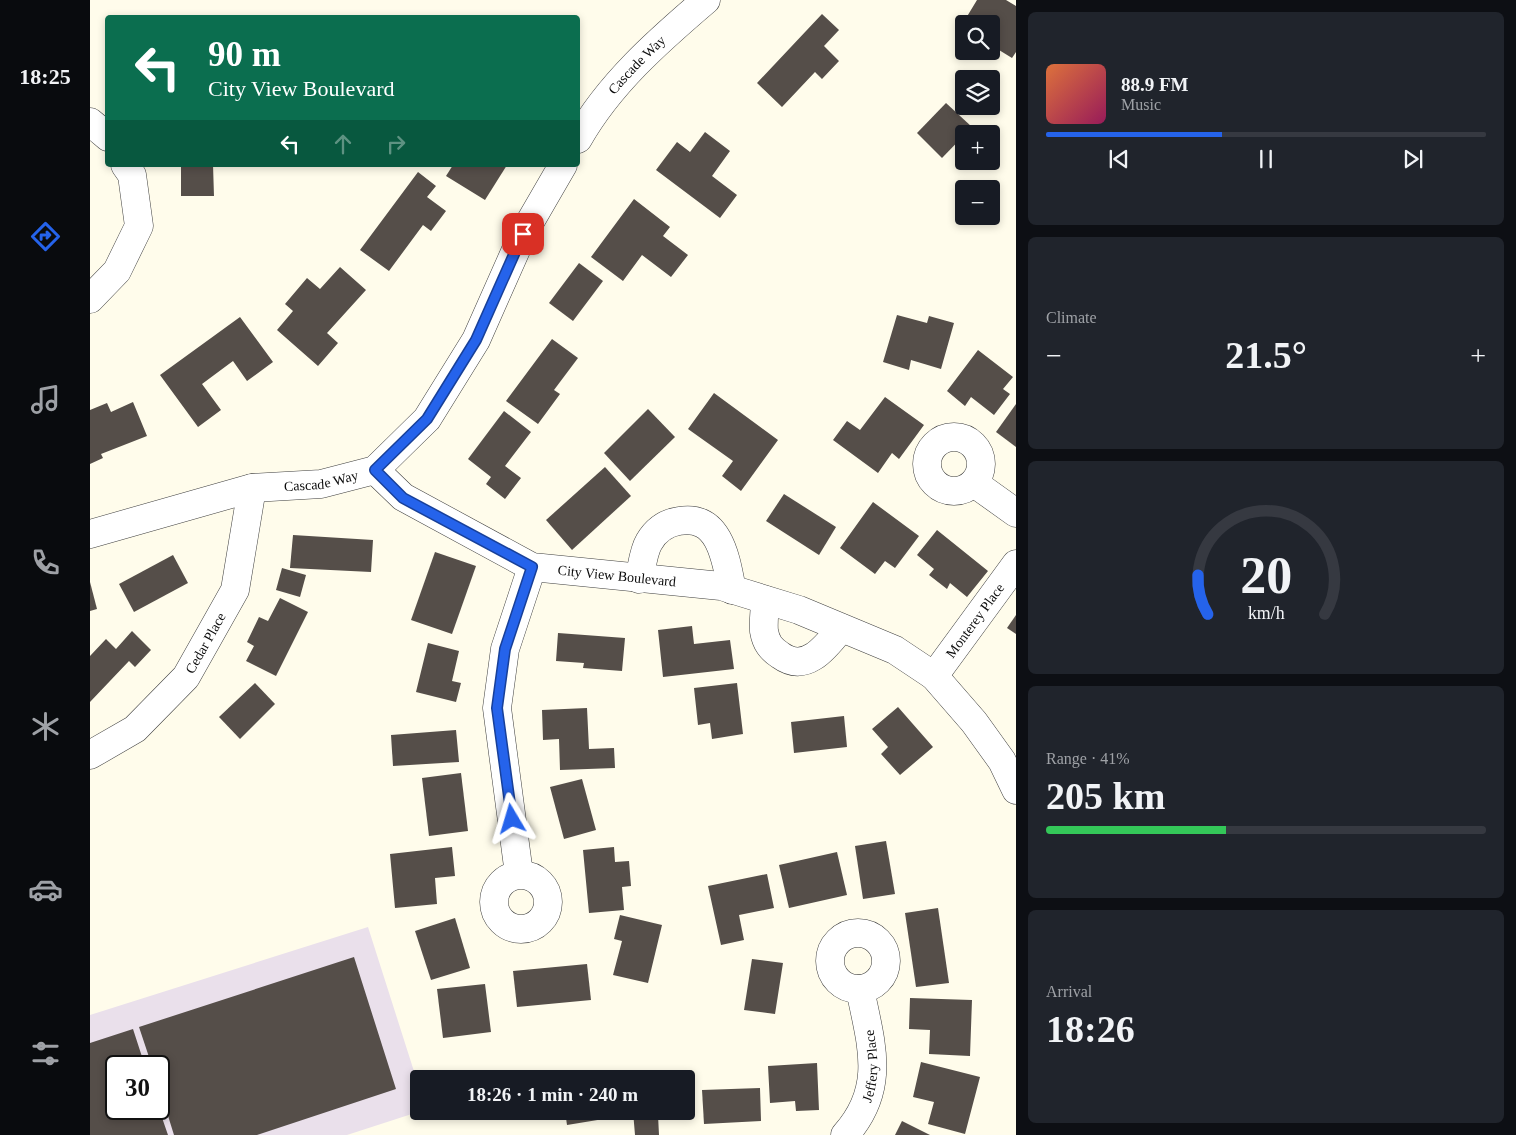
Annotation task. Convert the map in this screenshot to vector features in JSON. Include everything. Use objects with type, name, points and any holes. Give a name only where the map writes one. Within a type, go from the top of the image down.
[{"type":"street","name":"Cascade Way","points":[[580,135],[588,121],[650,48],[706,0]]},
{"type":"street","points":[[90,122],[105,134]]},
{"type":"street","points":[[90,299],[117,271],[139,226],[132,175],[126,167]]},
{"type":"street","name":"Cascade Way","points":[[90,534],[252,488],[321,484],[375,470],[427,419],[476,340],[523,234],[562,167]]},
{"type":"street","name":"City View Boulevard","points":[[375,470],[403,498],[532,567],[721,586],[765,600],[895,650],[934,676],[974,722],[1002,761],[1016,790]]},
{"type":"street","points":[[974,482],[1016,513]]},
{"type":"street","name":"Cedar Place","points":[[90,755],[135,729],[186,677],[234,590],[252,488]]},
{"type":"street","points":[[638,579],[649,542],[666,523],[691,519],[709,527],[725,554],[732,590]]},
{"type":"street","name":"Monterey Place","points":[[934,676],[1016,564]]},
{"type":"street","points":[[519,874],[497,708],[505,649],[532,567]]},
{"type":"street","points":[[765,600],[764,631],[770,647],[788,660],[803,662],[821,652],[841,628]]},
{"type":"street","name":"Jeffery Place","points":[[845,1135],[860,1118],[871,1086],[873,1052],[860,989]]},
{"type":"shaded area","points":[[368,927],[414,1070],[410,1070],[410,1115],[347,1135],[90,1135],[90,1015]]},
{"type":"building","points":[[977,0],[1006,0],[1016,6],[1016,52],[1012,58],[1000,51],[1000,15],[968,15]]},
{"type":"building","points":[[822,14],[839,30],[824,46],[839,61],[822,79],[815,72],[782,107],[757,83]]},
{"type":"building","points":[[946,103],[955,111],[955,115],[959,115],[970,125],[955,125],[955,145],[942,158],[917,133]]},
{"type":"building","points":[[705,132],[730,151],[712,176],[737,195],[720,218],[656,170],[677,142],[690,152]]},
{"type":"building","points":[[181,167],[213,167],[214,196],[181,196]]},
{"type":"building","points":[[452,167],[506,167],[485,200],[446,176]]},
{"type":"building","points":[[418,172],[436,186],[427,197],[446,211],[431,231],[423,225],[389,271],[360,250]]},
{"type":"building","points":[[634,199],[670,227],[663,236],[688,255],[671,277],[642,255],[623,281],[591,257]]},
{"type":"building","points":[[579,263],[603,281],[573,321],[549,303]]},
{"type":"building","points":[[340,267],[366,290],[327,333],[338,343],[318,366],[277,330],[293,311],[285,304],[307,278],[320,289]]},
{"type":"building","points":[[897,315],[927,323],[929,316],[954,323],[941,369],[911,360],[909,370],[883,362]]},
{"type":"building","points":[[240,317],[273,362],[247,381],[233,361],[202,384],[221,410],[198,427],[160,375]]},
{"type":"building","points":[[552,339],[578,358],[554,390],[560,394],[538,424],[506,401]]},
{"type":"building","points":[[978,350],[1013,377],[1003,389],[1010,394],[994,415],[971,397],[965,406],[947,391]]},
{"type":"building","points":[[714,393],[778,440],[741,491],[722,476],[733,461],[688,429]]},
{"type":"building","points":[[885,397],[924,425],[899,459],[892,453],[878,473],[833,440],[847,421],[860,430]]},
{"type":"building","points":[[133,402],[147,436],[101,454],[103,458],[90,464],[90,410],[107,403],[111,412]]},
{"type":"building","points":[[1016,404],[1016,447],[996,432]]},
{"type":"building","points":[[648,409],[675,437],[630,481],[604,453]]},
{"type":"building","points":[[504,411],[531,432],[505,466],[521,478],[505,499],[486,484],[491,477],[468,459]]},
{"type":"building","points":[[605,467],[631,496],[572,550],[546,520]]},
{"type":"building","points":[[784,494],[836,527],[819,555],[766,521]]},
{"type":"building","points":[[873,502],[919,536],[895,568],[885,561],[875,574],[840,548]]},
{"type":"building","points":[[937,530],[988,571],[967,597],[950,583],[947,589],[929,575],[934,569],[917,555]]},
{"type":"building","points":[[293,535],[373,540],[371,572],[290,568]]},
{"type":"building","points":[[435,552],[476,566],[452,634],[411,620]]},
{"type":"building","points":[[173,555],[188,583],[134,612],[119,584]]},
{"type":"building","points":[[282,568],[306,575],[300,597],[276,590]]},
{"type":"building","points":[[90,582],[97,609],[90,611]]},
{"type":"building","points":[[280,598],[308,612],[276,676],[246,661],[254,646],[247,642],[259,617],[268,621]]},
{"type":"building","points":[[1016,615],[1016,634],[1007,628]]},
{"type":"building","points":[[692,626],[694,644],[730,640],[734,669],[663,677],[658,630]]},
{"type":"building","points":[[132,631],[151,650],[135,667],[129,661],[90,702],[90,656],[106,639],[116,649]]},
{"type":"building","points":[[558,633],[625,638],[622,671],[583,668],[584,663],[556,661]]},
{"type":"building","points":[[428,643],[459,651],[452,681],[461,683],[456,702],[416,692]]},
{"type":"building","points":[[255,683],[275,704],[240,739],[219,717]]},
{"type":"building","points":[[737,683],[743,734],[712,739],[710,723],[698,725],[694,688]]},
{"type":"building","points":[[898,707],[933,747],[900,775],[881,754],[888,747],[872,729]]},
{"type":"building","points":[[587,708],[589,749],[614,748],[615,768],[560,770],[559,739],[543,740],[542,710]]},
{"type":"building","points":[[844,716],[847,747],[794,753],[791,722]]},
{"type":"building","points":[[456,730],[459,762],[393,766],[391,735]]},
{"type":"building","points":[[461,773],[468,831],[429,836],[422,778]]},
{"type":"building","points":[[582,779],[596,830],[564,839],[550,787]]},
{"type":"building","points":[[886,841],[895,894],[863,899],[855,846]]},
{"type":"building","points":[[452,847],[455,876],[435,878],[437,904],[395,908],[390,854]]},
{"type":"building","points":[[614,847],[615,862],[629,861],[631,886],[622,887],[624,910],[589,913],[583,850]]},
{"type":"building","points":[[837,852],[847,895],[789,908],[779,865]]},
{"type":"building","points":[[767,874],[774,908],[739,915],[744,940],[721,945],[708,886]]},
{"type":"building","points":[[938,908],[949,983],[916,987],[905,913]]},
{"type":"building","points":[[620,915],[662,925],[648,983],[613,975],[622,941],[614,939]]},
{"type":"building","points":[[455,918],[470,968],[431,980],[415,931]]},
{"type":"building","points":[[354,957],[396,1089],[257,1135],[174,1135],[169,1120],[170,1055],[148,1055],[139,1027]]},
{"type":"building","points":[[752,959],[783,963],[775,1014],[744,1010]]},
{"type":"building","points":[[587,964],[591,1000],[517,1007],[513,971]]},
{"type":"building","points":[[485,984],[491,1032],[443,1038],[437,989]]},
{"type":"building","points":[[910,998],[972,1000],[970,1056],[929,1054],[930,1030],[909,1029]]},
{"type":"building","points":[[133,1029],[141,1055],[105,1055],[105,1120],[163,1120],[168,1135],[90,1135],[90,1043]]},
{"type":"building","points":[[921,1062],[980,1077],[965,1134],[928,1124],[934,1102],[913,1097]]},
{"type":"building","points":[[817,1063],[819,1110],[796,1111],[795,1101],[770,1103],[768,1066]]},
{"type":"building","points":[[760,1088],[761,1121],[704,1124],[702,1090]]},
{"type":"building","points":[[566,1120],[598,1120],[567,1125]]},
{"type":"building","points":[[634,1120],[658,1120],[659,1135],[635,1135]]},
{"type":"building","points":[[902,1121],[930,1135],[895,1135]]},
{"type":"route","points":[[512,819],[497,708],[505,649],[532,567],[403,498],[375,470],[427,419],[476,340],[523,234]]}]
